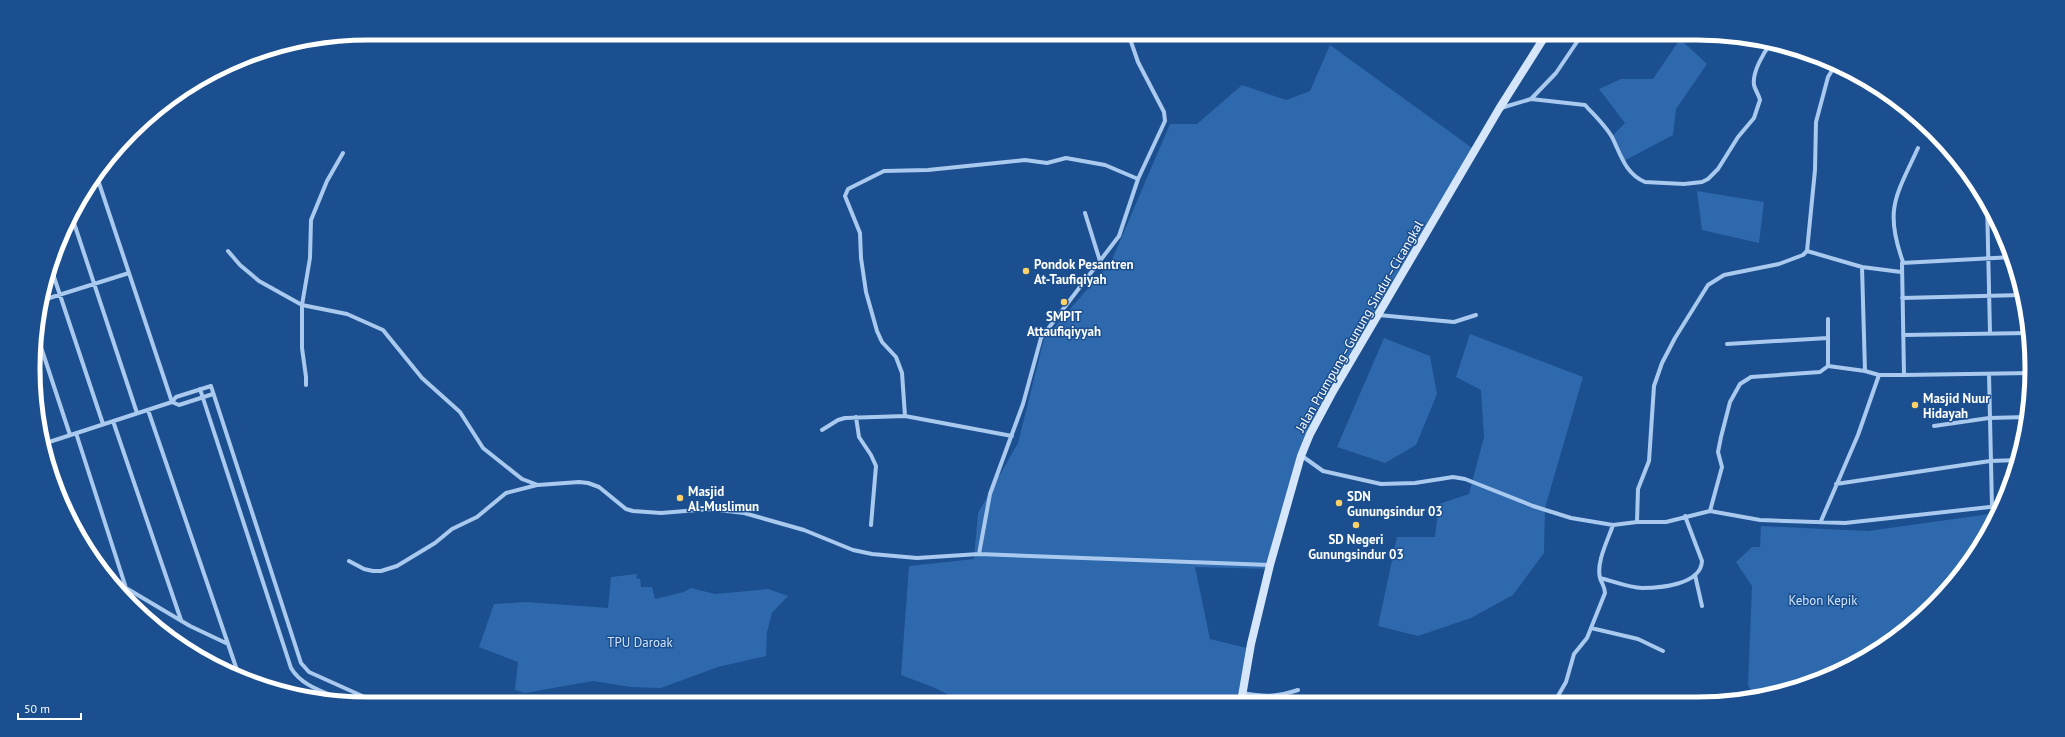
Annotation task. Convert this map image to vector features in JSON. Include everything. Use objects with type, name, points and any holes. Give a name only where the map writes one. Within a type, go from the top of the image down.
[{"type":"main road","name":"Jalan Prumpung–Gunung Sindur–Cicangkal","points":[[1242,697],[1251,644],[1270,564],[1302,456],[1320,414],[1499,109],[1543,40]]},
{"type":"street","points":[[979,554],[990,494],[1023,404],[1041,338],[1118,236],[1138,179],[1166,121],[1164,112],[1133,52],[1130,40]]},
{"type":"street","points":[[1531,99],[1556,73],[1578,40]]},
{"type":"street","points":[[1499,109],[1531,99],[1585,105],[1613,138],[1617,151],[1626,166],[1640,180],[1645,182],[1684,184],[1702,182],[1718,169],[1738,137],[1754,118],[1760,100],[1754,85],[1754,76],[1767,47]]},
{"type":"street","points":[[1637,522],[1638,489],[1649,461],[1654,386],[1662,363],[1675,338],[1708,285],[1724,275],[1779,264],[1803,255],[1807,251],[1816,170],[1816,122],[1828,77],[1832,70]]},
{"type":"street","points":[[1904,375],[1901,272],[1903,262],[1895,239],[1892,214],[1901,185],[1918,148]]},
{"type":"street","points":[[306,385],[302,348],[302,306],[310,258],[311,220],[327,181],[344,153]]},
{"type":"street","points":[[905,416],[902,373],[896,357],[882,342],[877,331],[866,292],[861,258],[860,233],[845,196],[848,189],[884,171],[928,170],[1025,160],[1047,163],[1066,158],[1105,164],[1138,179]]},
{"type":"street","points":[[98,181],[172,402],[179,405],[213,394]]},
{"type":"street","points":[[1085,213],[1100,261]]},
{"type":"street","points":[[1988,217],[1988,296],[1990,333]]},
{"type":"street","points":[[74,223],[137,413]]},
{"type":"street","points":[[228,251],[240,265],[259,281],[302,306],[347,314],[384,330],[422,378],[460,412],[483,448],[522,479],[538,485]]},
{"type":"street","points":[[1807,251],[1862,267],[1901,272]]},
{"type":"street","points":[[1903,262],[2006,257]]},
{"type":"street","points":[[1862,267],[1865,371]]},
{"type":"street","points":[[47,299],[129,273]]},
{"type":"street","points":[[54,275],[104,424]]},
{"type":"street","points":[[1902,298],[2017,295]]},
{"type":"street","points":[[1378,315],[1454,322],[1476,315]]},
{"type":"street","points":[[1828,319],[1828,366]]},
{"type":"street","points":[[1903,335],[2023,333]]},
{"type":"street","points":[[1727,344],[1828,338]]},
{"type":"street","points":[[41,347],[70,435]]},
{"type":"street","points":[[1710,511],[1722,467],[1718,452],[1730,402],[1740,384],[1751,377],[1820,372],[1828,366],[1879,374],[1904,375],[2025,373]]},
{"type":"street","points":[[1822,522],[1836,484],[1858,435],[1879,374]]},
{"type":"street","points":[[1302,456],[1323,471],[1380,484],[1415,483],[1453,477],[1465,479],[1533,506],[1571,518],[1613,525],[1637,522],[1666,522],[1685,516],[1710,511],[1760,520],[1845,523],[1992,507],[1989,374]]},
{"type":"street","points":[[48,442],[172,402],[176,396],[210,386],[301,663],[309,672],[364,697]]},
{"type":"street","points":[[200,389],[291,668],[296,676],[303,682],[330,694]]},
{"type":"street","points":[[148,410],[237,669]]},
{"type":"street","points":[[822,430],[838,420],[856,417],[905,416],[1012,436]]},
{"type":"street","points":[[856,417],[859,437],[871,455],[876,466],[871,525]]},
{"type":"street","points":[[1934,426],[1989,418],[2021,417]]},
{"type":"street","points":[[113,421],[181,620]]},
{"type":"street","points":[[76,433],[126,588],[181,620],[228,644]]},
{"type":"street","points":[[1836,484],[1990,460],[2012,460]]},
{"type":"street","points":[[348,562],[373,571],[397,566],[435,543],[452,529],[477,517],[506,493],[538,485],[579,482],[588,483],[598,487],[626,509],[633,511],[660,513],[710,509],[744,513],[804,530],[853,550],[872,554],[917,558],[979,554],[1270,564]]},
{"type":"street","points":[[1600,578],[1641,588],[1681,584],[1695,575],[1702,565],[1702,562],[1685,516]]},
{"type":"street","points":[[1558,697],[1566,682],[1574,654],[1587,638],[1605,593],[1605,587],[1600,578],[1600,564],[1613,525]]},
{"type":"street","points":[[1695,575],[1702,606]]},
{"type":"street","points":[[1591,628],[1638,639],[1663,651]]},
{"type":"street","points":[[1243,692],[1259,696],[1279,696],[1298,690]]},
{"type":"green space","points":[[1679,40],[1707,64],[1676,109],[1673,135],[1622,162],[1613,135],[1625,123],[1599,89],[1621,79],[1653,79]]},
{"type":"green space","points":[[1330,45],[1475,150],[1305,448],[1271,569],[1195,567],[1210,639],[1251,649],[1241,697],[953,697],[935,688],[901,675],[909,566],[974,559],[978,513],[1018,443],[1044,339],[1111,262],[1170,124],[1197,124],[1242,85],[1286,100],[1310,91]]},
{"type":"green space","points":[[1697,191],[1764,202],[1759,243],[1702,230]]},
{"type":"green space","points":[[1470,334],[1583,377],[1545,508],[1544,553],[1513,595],[1471,618],[1418,636],[1378,626],[1397,537],[1435,537],[1439,504],[1469,494],[1484,437],[1481,390],[1456,377]]},
{"type":"green space","points":[[1384,338],[1430,356],[1437,394],[1416,445],[1385,463],[1337,447]]},
{"type":"green space","name":"Kebon Kepik","points":[[1991,514],[1970,551],[1943,585],[1929,601],[1879,642],[1842,663],[1802,680],[1753,692],[1748,686],[1752,586],[1736,562],[1752,547],[1760,547],[1761,526],[1868,531]]},
{"type":"green space","name":"TPU Daroak","points":[[637,574],[636,578],[640,579],[641,587],[652,587],[655,599],[684,592],[691,588],[715,594],[768,589],[788,596],[772,613],[767,632],[766,656],[718,667],[661,688],[630,687],[593,681],[525,693],[515,690],[518,662],[479,647],[494,604],[527,602],[608,608],[611,577]]},
{"type":"place","name":"Pondok Pesantren At-Taufiqiyah","points":[[1026,271]]},
{"type":"place","name":"SMPIT Attaufiqiyyah","points":[[1064,302]]},
{"type":"place","name":"Masjid Nuur Hidayah","points":[[1915,405]]},
{"type":"place","name":"Masjid Al-Muslimun","points":[[680,498]]},
{"type":"place","name":"SDN Gunungsindur 03","points":[[1339,503]]},
{"type":"place","name":"SD Negeri Gunungsindur 03","points":[[1356,525]]}]
